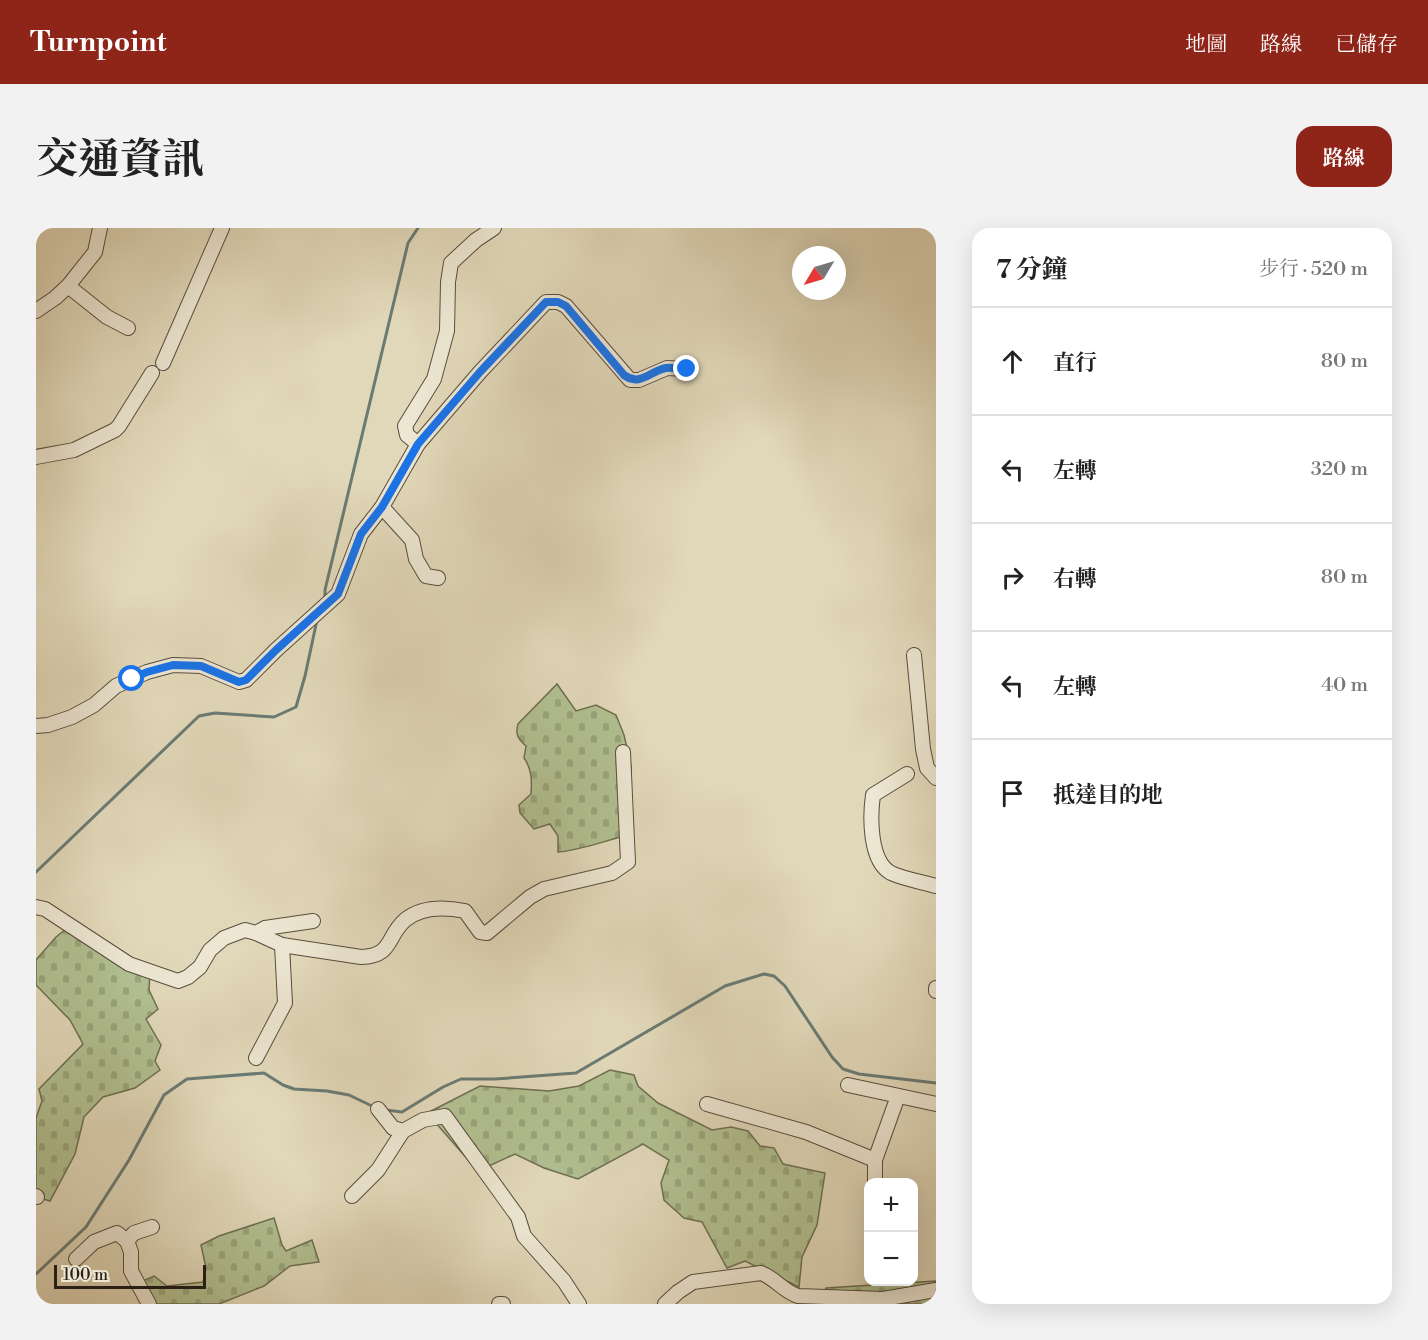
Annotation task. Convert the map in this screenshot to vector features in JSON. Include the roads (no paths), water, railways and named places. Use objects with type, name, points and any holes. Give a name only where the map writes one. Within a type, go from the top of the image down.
[{"type":"street","points":[[36,311],[68,286],[95,252],[100,228]]},
{"type":"street","points":[[163,363],[222,228]]},
{"type":"street","points":[[418,444],[407,435],[405,426],[434,379],[447,331],[448,282],[451,263],[476,240],[494,228]]},
{"type":"street","points":[[68,286],[107,317],[128,328]]},
{"type":"street","points":[[36,726],[48,725],[72,717],[94,705],[116,686],[147,672],[173,665],[201,666],[239,682],[246,680],[338,594],[361,534],[382,507],[418,444],[480,372],[546,302],[558,302],[566,306],[630,380],[639,380],[667,368],[687,369]]},
{"type":"street","points":[[36,457],[74,450],[115,430],[120,426],[152,373]]},
{"type":"street","points":[[382,507],[412,540],[416,559],[426,576],[438,578]]},
{"type":"street","points":[[914,655],[923,749],[927,768],[936,778]]},
{"type":"street","points":[[36,907],[45,909],[129,964],[178,981],[188,977],[200,967],[210,950],[224,938],[245,930],[282,945],[361,957],[374,957],[382,952],[405,921],[433,908],[465,912],[480,932],[487,933],[530,897],[544,889],[612,873],[628,862],[623,752]]},
{"type":"street","points":[[907,774],[873,795],[870,817],[876,854],[890,872],[936,886]]},
{"type":"street","points":[[255,933],[265,928],[313,921]]},
{"type":"street","points":[[256,1058],[285,1003],[282,945]]},
{"type":"street","points":[[848,1084],[936,1104]]},
{"type":"street","points":[[874,1178],[875,1160],[898,1096]]},
{"type":"street","points":[[707,1104],[806,1132],[875,1160]]},
{"type":"street","points":[[378,1109],[393,1128],[404,1131]]},
{"type":"street","points":[[352,1196],[378,1170],[404,1131],[423,1120],[445,1116],[518,1217],[524,1236],[564,1281],[579,1304]]},
{"type":"street","points":[[127,1241],[134,1233],[152,1227]]},
{"type":"street","points":[[76,1259],[94,1242],[117,1233],[127,1241],[131,1252],[132,1271],[147,1299],[134,1304]]},
{"type":"street","points":[[665,1304],[693,1282],[761,1273],[771,1277],[791,1294],[798,1296],[883,1299],[936,1290]]},
{"type":"waterway","points":[[325,600],[325,590],[408,243],[418,228]]},
{"type":"waterway","points":[[36,872],[199,716],[215,713],[274,717],[296,707],[317,620]]},
{"type":"waterway","points":[[386,1110],[402,1112],[443,1087],[461,1079],[576,1073],[725,986],[764,974],[774,976],[785,986],[832,1057],[843,1069],[859,1074],[936,1083]]},
{"type":"waterway","points":[[36,1274],[86,1227],[129,1160],[164,1095],[187,1079],[264,1073],[294,1089],[349,1095],[374,1107]]}]
